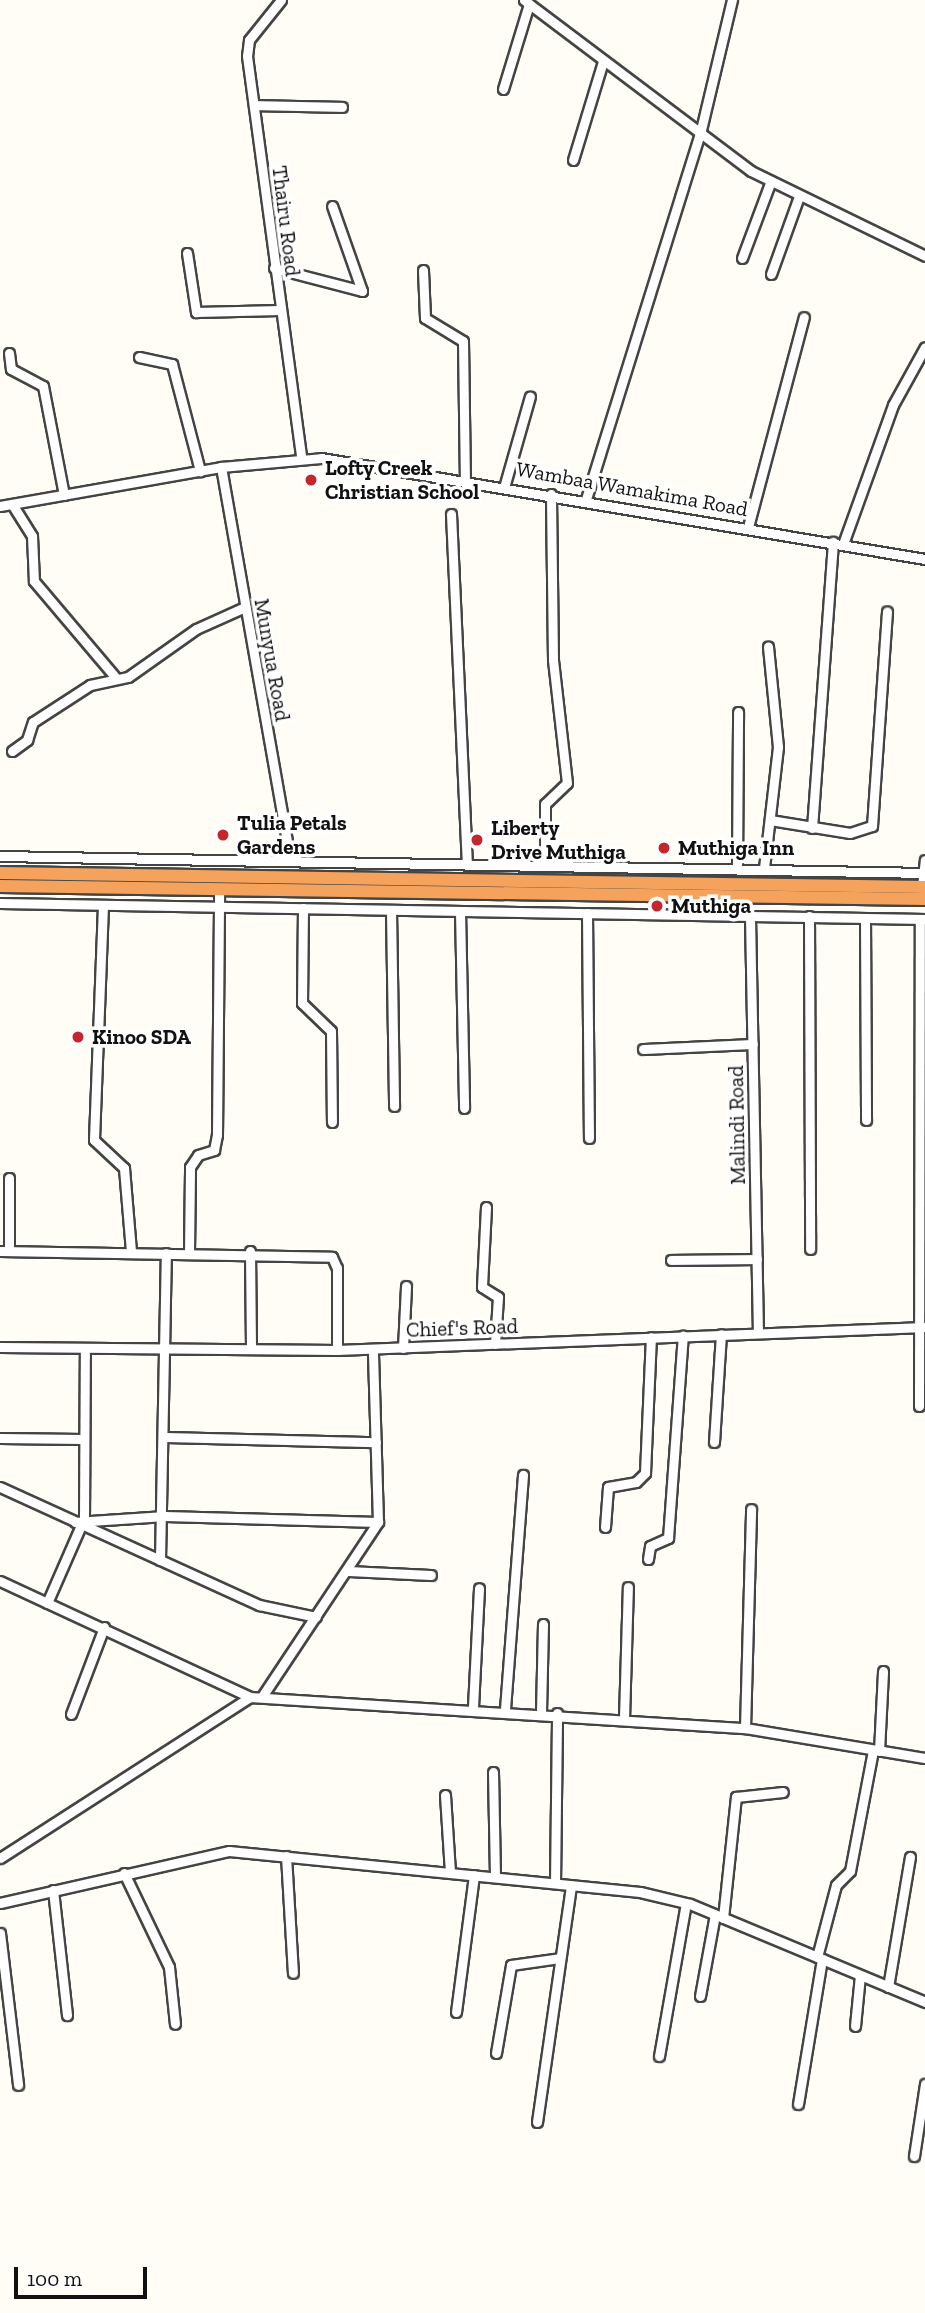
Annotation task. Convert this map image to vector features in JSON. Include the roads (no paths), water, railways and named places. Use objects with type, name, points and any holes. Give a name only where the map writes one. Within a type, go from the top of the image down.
[{"type":"highway","points":[[0,873],[392,879],[707,890]]},
{"type":"highway","points":[[0,886],[571,893],[707,890],[924,891]]},
{"type":"street","name":"Thairu Road","points":[[282,0],[247,49],[301,457]]},
{"type":"street","points":[[586,499],[700,134],[732,0]]},
{"type":"street","points":[[503,89],[526,2],[700,134],[770,183],[798,199],[925,256]]},
{"type":"street","points":[[573,160],[603,61]]},
{"type":"street","points":[[254,105],[342,107]]},
{"type":"street","points":[[742,258],[770,183]]},
{"type":"street","points":[[771,274],[798,199]]},
{"type":"street","points":[[274,268],[362,291],[332,206]]},
{"type":"street","points":[[187,253],[195,312],[280,310]]},
{"type":"street","points":[[423,270],[425,317],[463,341],[465,479]]},
{"type":"street","points":[[748,527],[804,317]]},
{"type":"street","points":[[843,544],[893,405],[925,347]]},
{"type":"street","points":[[9,352],[11,369],[43,386],[64,495]]},
{"type":"street","points":[[139,357],[172,364],[200,471]]},
{"type":"street","points":[[505,484],[530,396]]},
{"type":"street","name":"Wambaa Wamakima Road","points":[[0,506],[220,467],[301,457],[505,484],[925,559]]},
{"type":"street","name":"Munyua Road","points":[[220,467],[290,858]]},
{"type":"street","points":[[545,866],[545,804],[563,793],[567,783],[553,660],[551,494]]},
{"type":"street","points":[[12,504],[34,542],[34,581],[116,678]]},
{"type":"street","points":[[451,514],[467,864]]},
{"type":"street","points":[[812,828],[832,542]]},
{"type":"street","points":[[12,751],[23,746],[40,716],[100,680],[128,677],[196,629],[244,607]]},
{"type":"street","points":[[770,820],[850,833],[872,825],[887,611]]},
{"type":"street","points":[[764,868],[778,747],[768,646]]},
{"type":"street","points":[[737,868],[738,712]]},
{"type":"street","points":[[0,856],[253,860],[290,858],[924,873]]},
{"type":"street","points":[[202,859],[203,876]]},
{"type":"street","points":[[253,860],[254,877]]},
{"type":"street","points":[[924,891],[925,860]]},
{"type":"street","points":[[392,879],[393,862]]},
{"type":"street","points":[[706,868],[706,915]]},
{"type":"street","points":[[188,1253],[190,1167],[198,1155],[214,1150],[217,1135],[222,908],[219,888]]},
{"type":"street","points":[[569,913],[571,893]]},
{"type":"street","points":[[0,903],[922,919],[919,1406]]},
{"type":"street","points":[[103,905],[94,1140],[124,1168],[131,1252]]},
{"type":"street","points":[[303,908],[302,1003],[331,1031],[332,1122]]},
{"type":"street","points":[[391,910],[394,1106]]},
{"type":"street","points":[[460,911],[464,1108]]},
{"type":"street","points":[[587,913],[589,1138]]},
{"type":"street","points":[[809,916],[810,1249]]},
{"type":"street","name":"Malindi Road","points":[[750,917],[758,1333]]},
{"type":"street","points":[[865,918],[866,1120]]},
{"type":"street","points":[[643,1049],[753,1044]]},
{"type":"street","points":[[9,1178],[5,1251],[303,1252],[336,1261],[337,1350]]},
{"type":"street","points":[[486,1207],[482,1287],[498,1297],[495,1344]]},
{"type":"street","points":[[250,1251],[251,1349]]},
{"type":"street","points":[[160,1560],[166,1516],[166,1252]]},
{"type":"street","points":[[671,1260],[757,1259]]},
{"type":"street","points":[[403,1348],[406,1286]]},
{"type":"street","name":"Chief's Road","points":[[0,1348],[337,1350],[921,1327]]},
{"type":"street","points":[[714,1441],[721,1334]]},
{"type":"street","points":[[648,1559],[650,1546],[668,1538],[683,1336]]},
{"type":"street","points":[[605,1527],[608,1487],[636,1482],[645,1474],[651,1337]]},
{"type":"street","points":[[47,1602],[80,1522],[85,1349]]},
{"type":"street","points":[[262,1695],[348,1571],[378,1522],[373,1349]]},
{"type":"street","points":[[0,1437],[82,1439]]},
{"type":"street","points":[[166,1437],[376,1442]]},
{"type":"street","points":[[505,1709],[523,1475]]},
{"type":"street","points":[[0,1487],[259,1605],[316,1617]]},
{"type":"street","points":[[745,1728],[751,1509]]},
{"type":"street","points":[[80,1522],[166,1516],[378,1522]]},
{"type":"street","points":[[348,1571],[431,1576]]},
{"type":"street","points":[[0,1581],[250,1697]]},
{"type":"street","points":[[621,1718],[628,1587]]},
{"type":"street","points":[[473,1707],[479,1588]]},
{"type":"street","points":[[621,1718],[622,1617]]},
{"type":"street","points":[[541,1712],[543,1624]]},
{"type":"street","points":[[71,1714],[104,1628]]},
{"type":"street","points":[[798,2104],[820,1958],[836,1885],[850,1871],[876,1751],[883,1671]]},
{"type":"street","points":[[0,1858],[250,1697],[262,1695],[505,1709],[745,1728],[925,1758]]},
{"type":"street","points":[[555,1883],[557,1713]]},
{"type":"street","points":[[493,1772],[495,1877]]},
{"type":"street","points":[[699,1996],[719,1916],[736,1797],[783,1792]]},
{"type":"street","points":[[445,1795],[450,1872]]},
{"type":"street","points":[[0,1903],[220,1852],[555,1883],[686,1903],[925,2002]]},
{"type":"street","points":[[286,1856],[293,1973]]},
{"type":"street","points":[[888,1987],[910,1857]]},
{"type":"street","points":[[124,1873],[169,1967],[175,2024]]},
{"type":"street","points":[[456,2012],[474,1875]]},
{"type":"street","points":[[537,2122],[571,1885]]},
{"type":"street","points":[[53,1890],[67,2015]]},
{"type":"street","points":[[659,2056],[686,1903]]},
{"type":"street","points":[[0,1933],[18,2085]]},
{"type":"street","points":[[496,2053],[511,1965],[560,1958]]},
{"type":"street","points":[[855,2026],[860,1975]]},
{"type":"street","points":[[914,2155],[925,2084]]},
{"type":"place","name":"Lofty Creek Christian School","points":[[311,480]]},
{"type":"place","name":"Tulia Petals Gardens","points":[[223,835]]},
{"type":"place","name":"Liberty Drive Muthiga","points":[[477,840]]},
{"type":"place","name":"Muthiga Inn","points":[[664,848]]},
{"type":"place","name":"Muthiga","points":[[657,906]]},
{"type":"place","name":"Kinoo SDA","points":[[78,1037]]}]
